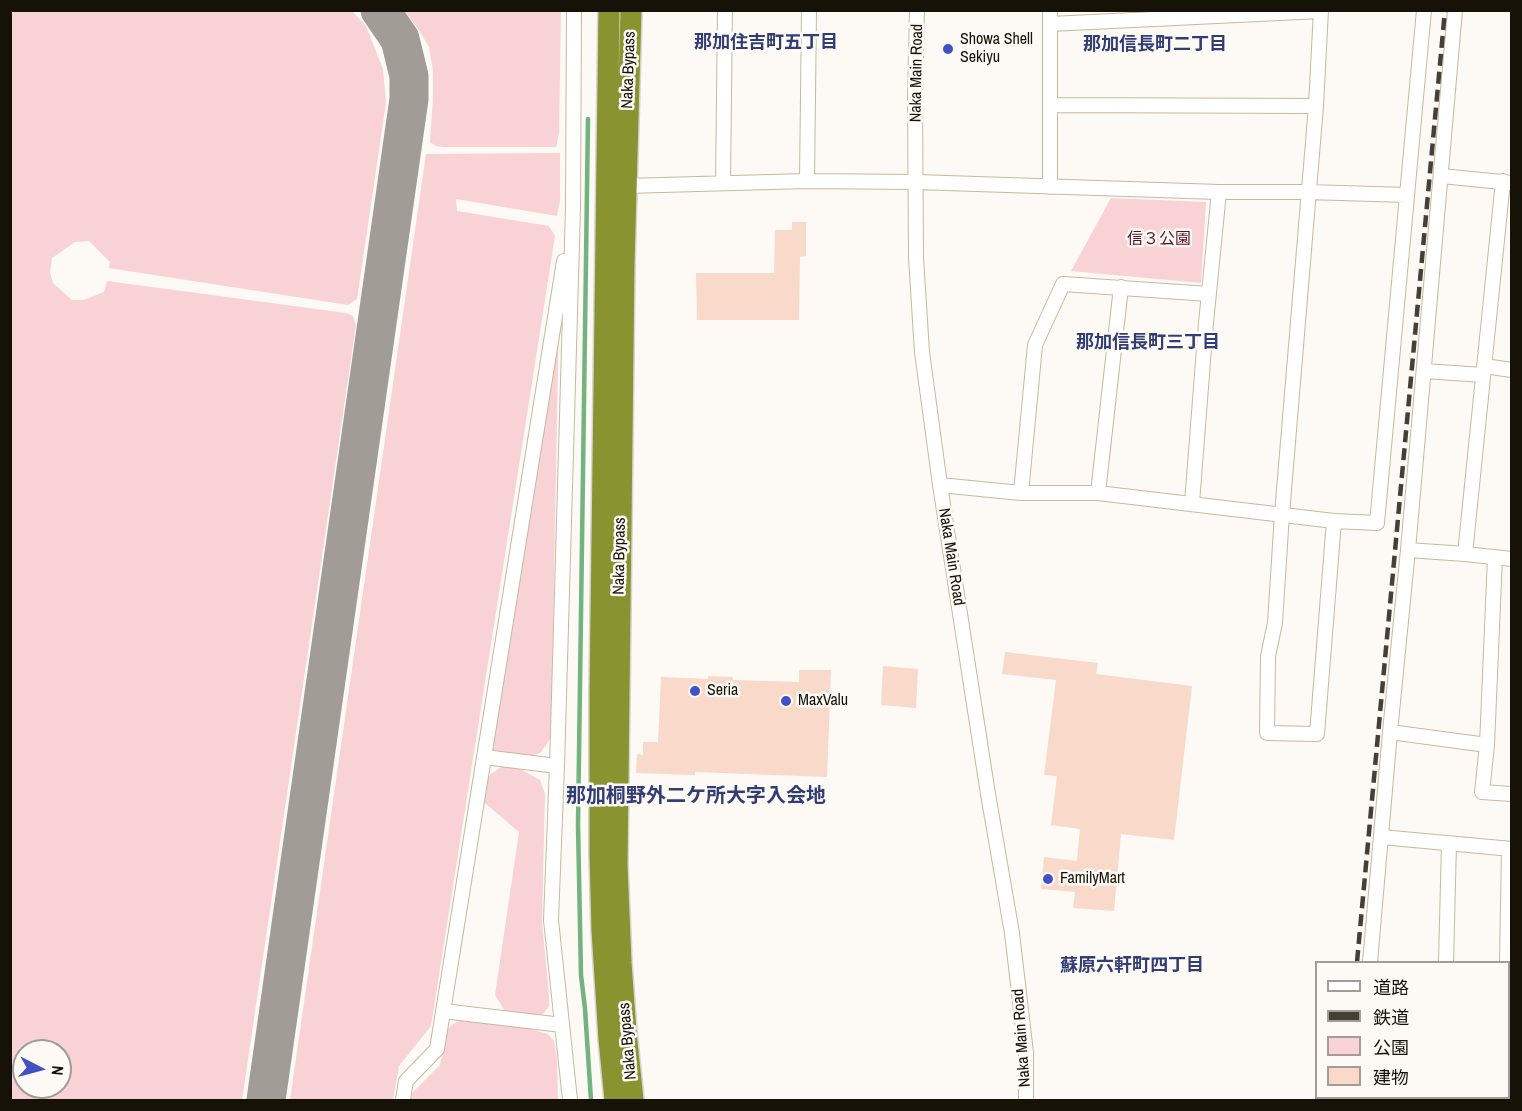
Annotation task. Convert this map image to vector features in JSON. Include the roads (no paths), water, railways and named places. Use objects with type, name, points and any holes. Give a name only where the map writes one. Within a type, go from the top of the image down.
[{"type":"highway","name":"Naka Bypass","points":[[609,10],[600,854],[602,930],[615,1101]]},
{"type":"highway","name":"Naka Bypass","points":[[631,10],[625,186],[617,865],[623,986],[633,1101]]},
{"type":"street","points":[[570,1101],[551,920],[573,208],[574,10]]},
{"type":"street","points":[[723,183],[725,10]]},
{"type":"street","points":[[807,181],[809,10]]},
{"type":"street","name":"Naka Main Road","points":[[917,10],[916,182],[918,297],[922,352],[940,485],[1012,933],[1026,1053],[1026,1101]]},
{"type":"street","points":[[940,485],[1021,493],[1098,493],[1334,521],[1377,523],[1424,10]]},
{"type":"street","points":[[1370,961],[1455,10]]},
{"type":"street","points":[[1050,187],[1050,17],[1321,11],[1316,106],[1275,623],[1268,656],[1267,733],[1317,734],[1334,521]]},
{"type":"street","points":[[1050,105],[1316,106]]},
{"type":"street","points":[[1441,176],[1507,182],[1484,371],[1466,554]]},
{"type":"street","points":[[625,186],[807,181],[916,182],[1219,192],[1407,195]]},
{"type":"street","points":[[1192,504],[1219,192]]},
{"type":"street","points":[[403,1101],[406,1081],[437,1049],[573,208]]},
{"type":"street","points":[[1021,493],[1035,345],[1063,284],[1209,294]]},
{"type":"street","points":[[1098,493],[1121,287]]},
{"type":"street","points":[[1424,370],[1512,370]]},
{"type":"street","points":[[1408,550],[1512,559]]},
{"type":"street","points":[[1495,557],[1487,745],[1482,792],[1512,794]]},
{"type":"street","points":[[1390,732],[1487,745]]},
{"type":"street","points":[[484,756],[557,766]]},
{"type":"street","points":[[1381,837],[1510,849],[1507,961]]},
{"type":"street","points":[[1446,961],[1449,843]]},
{"type":"street","points":[[443,1011],[562,1025]]},
{"type":"waterway","points":[[588,119],[578,825],[581,975],[591,1100]]},
{"type":"railway","points":[[1357,961],[1445,10]]},
{"type":"place","name":"Showa Shell Sekiyu","points":[[948,49]]},
{"type":"place","name":"Seria","points":[[695,691]]},
{"type":"place","name":"MaxValu","points":[[786,701]]},
{"type":"place","name":"FamilyMart","points":[[1048,879]]},
{"type":"district","name":"那加住吉町五丁目","points":[[766,43]]},
{"type":"district","name":"那加信長町二丁目","points":[[1155,45]]},
{"type":"district","name":"那加信長町三丁目","points":[[1148,343]]},
{"type":"district","name":"那加桐野外二ケ所大字入会地","points":[[696,797]]},
{"type":"district","name":"蘇原六軒町四丁目","points":[[1132,966]]},
{"type":"park label","name":"信３公園","points":[[1159,240]]}]
